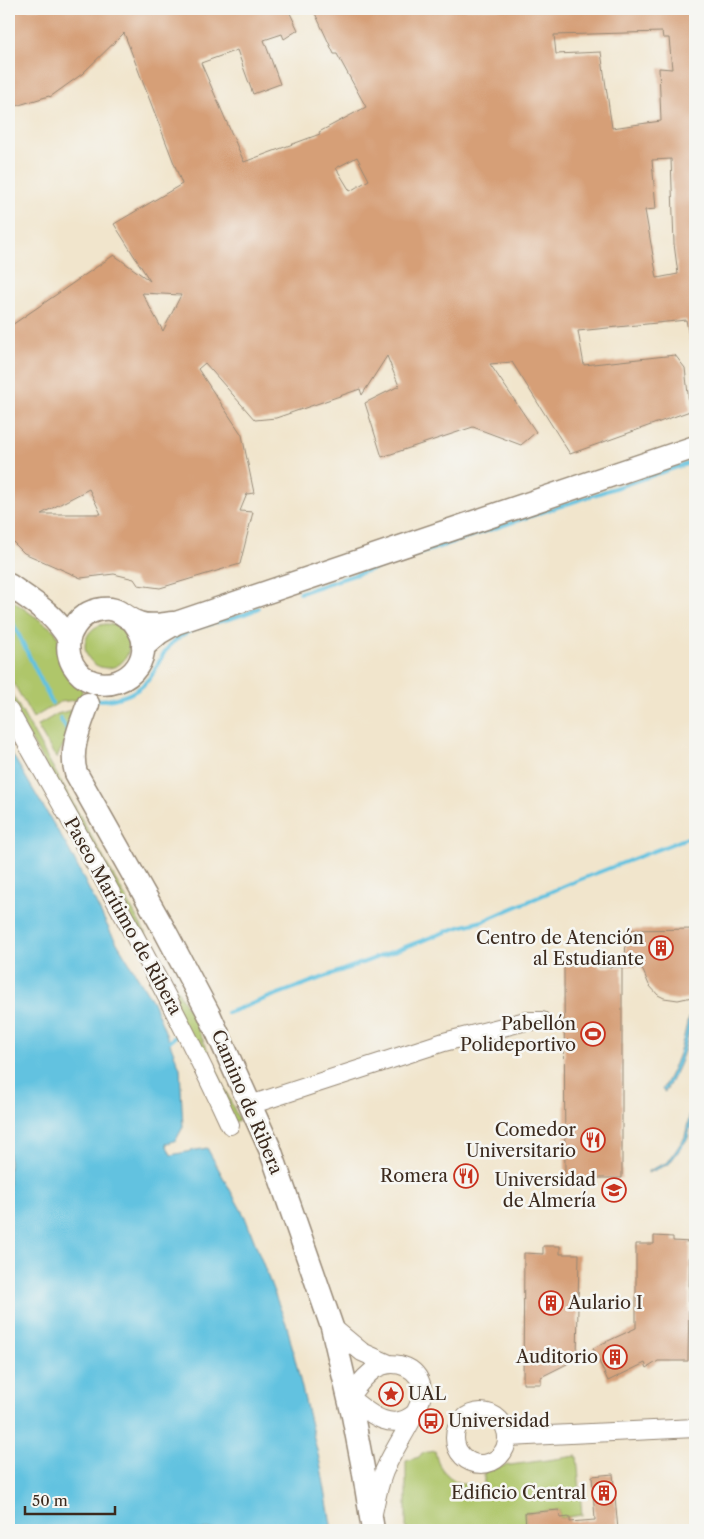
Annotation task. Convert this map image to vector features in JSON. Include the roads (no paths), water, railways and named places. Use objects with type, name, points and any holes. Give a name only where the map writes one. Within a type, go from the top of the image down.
[{"type":"main road","points":[[143,647],[159,633],[176,623],[695,447]]},
{"type":"main road","points":[[9,585],[47,611],[69,639]]},
{"type":"main road","points":[[89,702],[103,688],[129,676],[137,667],[142,656],[143,647],[140,632],[133,621],[118,610],[96,610],[76,624],[69,639],[68,649],[71,660],[84,677],[98,684],[112,683]]},
{"type":"main road","points":[[47,611],[65,618],[82,618]]},
{"type":"main road","points":[[133,621],[148,625],[176,623]]},
{"type":"main road","points":[[84,677],[89,693],[89,702]]},
{"type":"main road","name":"Camino de Ribera","points":[[89,702],[74,747],[73,763],[76,773],[165,931],[204,1005],[270,1149],[332,1327],[349,1397],[372,1526]]},
{"type":"street","name":"Paseo Marítimo de Ribera","points":[[9,711],[148,961],[198,1057],[230,1125]]},
{"type":"street","points":[[250,1105],[444,1042],[526,1022],[542,1021]]},
{"type":"street","points":[[332,1327],[362,1352],[389,1364],[404,1366],[417,1376],[422,1390],[419,1406],[381,1477],[372,1526]]},
{"type":"street","points":[[362,1352],[361,1366],[364,1378]]},
{"type":"street","points":[[389,1364],[374,1370],[364,1378],[349,1397],[368,1412],[386,1421],[402,1422],[415,1412]]},
{"type":"street","points":[[508,1437],[695,1428]]},
{"type":"water","points":[[9,749],[69,850],[111,933],[153,1002],[180,1068],[183,1127],[176,1140],[166,1144],[171,1155],[207,1148],[245,1217],[287,1326],[321,1467],[332,1530],[9,1530]]},
{"type":"water","points":[[688,1018],[691,1019],[685,1048],[675,1074],[665,1092],[662,1090],[678,1055]]},
{"type":"water","points":[[690,1113],[693,1114],[688,1138],[669,1164],[648,1173],[648,1171],[668,1162],[685,1137]]},
{"type":"waterway","points":[[299,593],[695,461]]},
{"type":"waterway","points":[[98,700],[114,699],[128,695],[141,687],[152,675],[169,646],[187,632],[249,613],[258,608]]},
{"type":"waterway","points":[[9,615],[52,703]]},
{"type":"waterway","points":[[60,718],[68,732]]},
{"type":"waterway","points":[[227,1013],[459,927],[483,921],[571,883],[695,835]]},
{"type":"waterway","points":[[170,1041],[176,1036]]},
{"type":"place","name":"Centro de Atención al Estudiante","points":[[661,948]]},
{"type":"place","name":"Pabellón Polideportivo","points":[[593,1034]]},
{"type":"place","name":"Comedor Universitario","points":[[593,1140]]},
{"type":"place","name":"Romera","points":[[466,1176]]},
{"type":"place","name":"Universidad de Almería","points":[[614,1190]]},
{"type":"place","name":"Aulario I","points":[[551,1303]]},
{"type":"place","name":"Auditorio","points":[[615,1357]]},
{"type":"place","name":"UAL","points":[[391,1394]]},
{"type":"place","name":"Universidad","points":[[431,1421]]},
{"type":"place","name":"Edificio Central","points":[[604,1493]]}]
